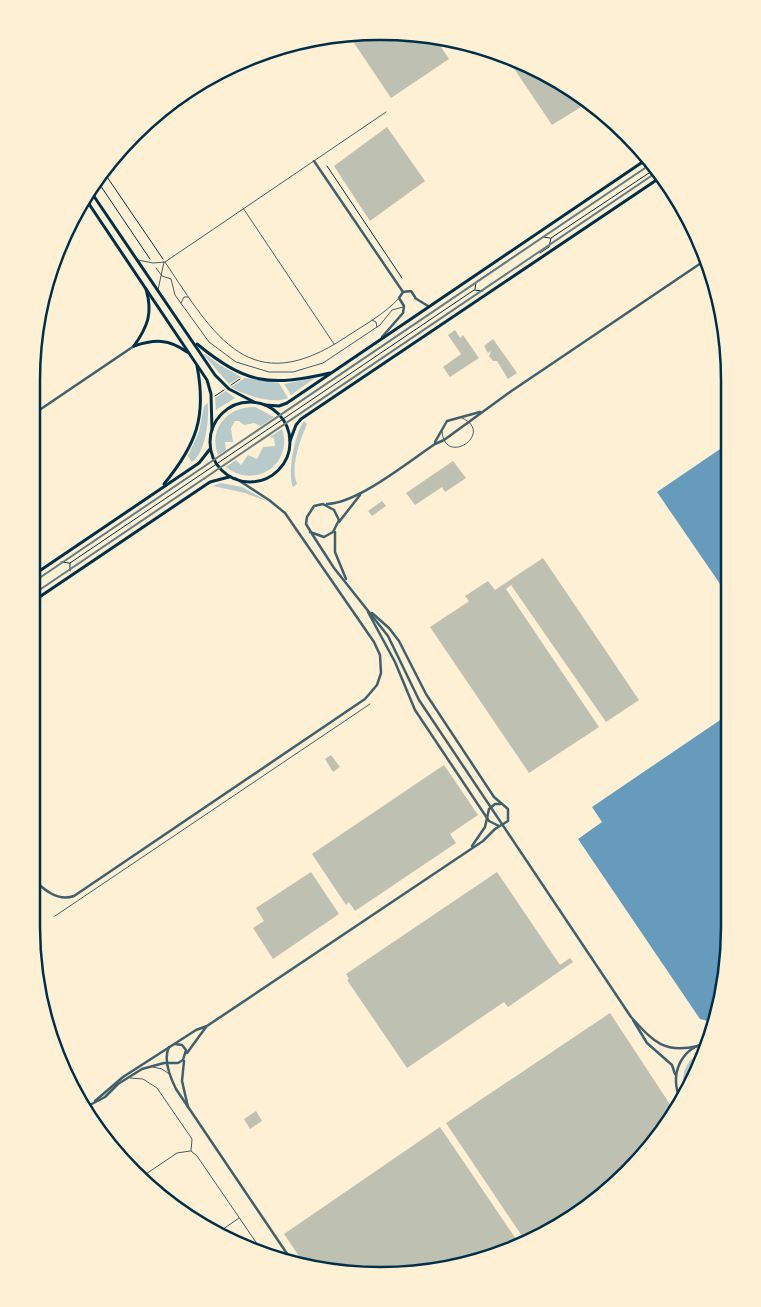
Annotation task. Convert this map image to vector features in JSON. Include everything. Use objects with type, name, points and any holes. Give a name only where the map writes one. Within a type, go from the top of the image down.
[{"type":"main road","points":[[94,196],[222,383],[234,392],[254,402],[279,406],[287,403],[642,162]]},
{"type":"main road","points":[[40,597],[210,482],[230,477],[254,482],[272,476],[284,464],[296,425],[304,418],[656,180]]},
{"type":"main road","points":[[89,205],[197,363],[210,386],[212,430],[210,448],[216,464],[230,477]]},
{"type":"main road","points":[[134,346],[149,321],[150,302],[145,286]]},
{"type":"main road","points":[[134,346],[161,340],[175,344],[190,354]]},
{"type":"main road","points":[[194,342],[226,366],[259,380],[283,381],[333,372]]},
{"type":"main road","points":[[161,488],[186,454],[198,428],[202,402],[197,363]]},
{"type":"main road","points":[[212,430],[217,419],[228,407],[239,402],[254,402]]},
{"type":"main road","points":[[265,405],[283,419],[290,441]]},
{"type":"main road","points":[[40,571],[202,460],[210,448]]},
{"type":"street","points":[[314,161],[403,292]]},
{"type":"street","points":[[678,1092],[672,1065],[643,1039],[631,1017],[414,692],[395,647],[347,582],[334,568],[306,524],[308,513],[314,506],[334,504],[361,493],[434,444],[444,440],[470,423],[483,411],[700,264]]},
{"type":"street","points":[[403,292],[411,292],[415,298],[428,306]]},
{"type":"street","points":[[379,340],[403,313],[404,306],[400,298],[403,292]]},
{"type":"street","points":[[40,410],[134,346]]},
{"type":"street","points":[[434,444],[451,418],[461,418],[483,411]]},
{"type":"street","points":[[40,885],[46,891],[62,898],[74,896],[364,699],[373,691],[380,679],[381,661],[378,647],[307,542],[277,506],[235,478]]},
{"type":"street","points":[[310,532],[324,537],[337,527],[361,493]]},
{"type":"street","points":[[323,504],[334,510],[338,516],[334,540],[335,552],[347,582]]},
{"type":"street","points":[[90,1104],[118,1080],[172,1045],[207,1026],[506,823],[510,815],[504,805],[494,797],[426,694],[393,633],[366,607]]},
{"type":"street","points":[[366,607],[395,662],[415,710],[492,825],[501,826]]},
{"type":"street","points":[[471,848],[483,833],[491,806],[497,804],[504,805]]},
{"type":"street","points":[[631,1017],[649,1037],[663,1046],[678,1049],[698,1046]]},
{"type":"street","points":[[95,1101],[105,1097],[127,1078],[149,1067],[181,1062],[207,1026]]},
{"type":"street","points":[[172,1045],[179,1044],[184,1048],[185,1057],[182,1080],[189,1109]]},
{"type":"street","points":[[172,1045],[167,1054],[171,1078],[189,1109],[287,1254]]},
{"type":"street","points":[[675,1076],[684,1056],[698,1046]]},
{"type":"street","points":[[167,1054],[168,1059],[174,1063]]},
{"type":"lane","points":[[158,290],[162,276],[161,267],[165,262],[386,112]]},
{"type":"lane","points":[[243,208],[335,344]]},
{"type":"lane","points":[[138,260],[153,263],[165,262]]},
{"type":"lane","points":[[165,262],[219,338],[250,357],[273,362],[296,361],[317,355],[372,320],[400,298]]},
{"type":"lane","points":[[156,268],[162,276],[173,281],[175,295],[180,304],[209,342],[228,358],[250,368],[277,372],[300,370],[323,363],[377,328],[390,312],[404,306]]},
{"type":"lane","points":[[180,304],[184,297],[189,298]]},
{"type":"lane","points":[[372,320],[376,322],[377,328]]},
{"type":"lane","points":[[442,430],[444,440],[454,447],[464,446],[472,435],[470,423],[461,418]]},
{"type":"lane","points":[[55,916],[370,704]]},
{"type":"lane","points":[[149,1067],[165,1070],[171,1078]]},
{"type":"lane","points":[[127,1078],[143,1079],[157,1088],[192,1139],[191,1151]]},
{"type":"lane","points":[[147,1174],[177,1153],[184,1150],[191,1151],[198,1156],[257,1244]]},
{"type":"lane","points":[[224,1229],[239,1218]]},
{"type":"path","points":[[327,166],[402,278]]},
{"type":"path","points":[[532,258],[549,246],[551,238],[650,172]]},
{"type":"path","points":[[107,177],[165,262]]},
{"type":"path","points":[[101,186],[153,263]]},
{"type":"path","points":[[474,290],[476,282],[543,236],[551,238]]},
{"type":"path","points":[[55,566],[62,561],[70,563],[474,290],[483,291]]},
{"type":"path","points":[[230,386],[243,377]]},
{"type":"path","points":[[215,396],[225,390]]},
{"type":"path","points":[[70,563],[70,571]]},
{"type":"shaded area","points":[[203,354],[205,354],[241,377],[229,384]]},
{"type":"shaded area","points":[[245,378],[279,383],[288,398],[267,400],[251,396],[231,387]]},
{"type":"shaded area","points":[[315,378],[291,395],[284,384]]},
{"type":"shaded area","points":[[226,391],[235,398],[216,410],[215,398]]},
{"type":"shaded area","points":[[208,403],[206,435],[201,451],[192,462],[188,456],[199,432],[204,406]]},
{"type":"shaded area","points":[[255,407],[274,417],[261,426],[254,423],[244,425],[239,421],[235,421],[231,428],[233,442],[225,442],[226,450],[218,455],[216,436],[218,428],[223,421],[236,410]]},
{"type":"shaded area","points":[[304,421],[307,424],[295,462],[297,484],[293,487],[291,463],[298,434]]},
{"type":"shaded area","points":[[282,429],[284,442],[282,453],[269,470],[248,476],[226,467],[236,460],[241,465],[248,455],[257,459],[263,447],[275,446],[274,438],[270,437]]},
{"type":"shaded area","points":[[221,483],[242,487],[269,502],[245,493],[213,486]]},
{"type":"shaded area","points":[[695,1056],[683,1082],[684,1072]]},
{"type":"water","points":[[721,448],[721,585],[657,492]]},
{"type":"water","points":[[721,719],[720,949],[718,971],[707,1021],[700,1019],[578,839],[602,822],[592,807]]},
{"type":"building","points":[[353,41],[403,41],[440,46],[449,59],[391,98]]},
{"type":"building","points":[[513,67],[551,86],[583,106],[552,125]]},
{"type":"building","points":[[387,127],[425,181],[370,221],[334,166]]},
{"type":"building","points":[[455,330],[460,338],[463,335],[479,358],[450,377],[443,367],[461,354],[448,335]]},
{"type":"building","points":[[493,339],[517,373],[508,379],[497,361],[493,361],[489,356],[491,351],[488,353],[484,346]]},
{"type":"building","points":[[453,461],[466,478],[445,492],[442,487],[415,505],[406,493]]},
{"type":"building","points":[[382,501],[386,506],[372,516],[368,511]]},
{"type":"building","points":[[543,558],[639,700],[606,722],[511,585],[506,589],[599,727],[529,773],[430,627],[469,601],[465,596],[488,581],[495,590]]},
{"type":"building","points":[[331,755],[340,767],[333,772],[325,759]]},
{"type":"building","points":[[444,765],[478,815],[450,834],[456,843],[355,911],[349,902],[346,905],[312,854]]},
{"type":"building","points":[[311,872],[339,914],[273,959],[253,928],[264,921],[256,908]]},
{"type":"building","points":[[497,872],[560,965],[570,958],[573,962],[508,1007],[504,1002],[407,1068],[347,980],[349,979],[346,974]]},
{"type":"building","points":[[610,1013],[670,1105],[637,1151],[605,1183],[570,1210],[522,1236],[446,1123]]},
{"type":"building","points":[[256,1111],[262,1121],[250,1129],[244,1119]]},
{"type":"building","points":[[440,1127],[516,1239],[490,1249],[447,1260],[425,1264],[380,1267],[336,1264],[299,1257],[284,1234]]},
{"type":"railway","points":[[40,578],[646,167]]},
{"type":"railway","points":[[40,590],[652,175]]}]
